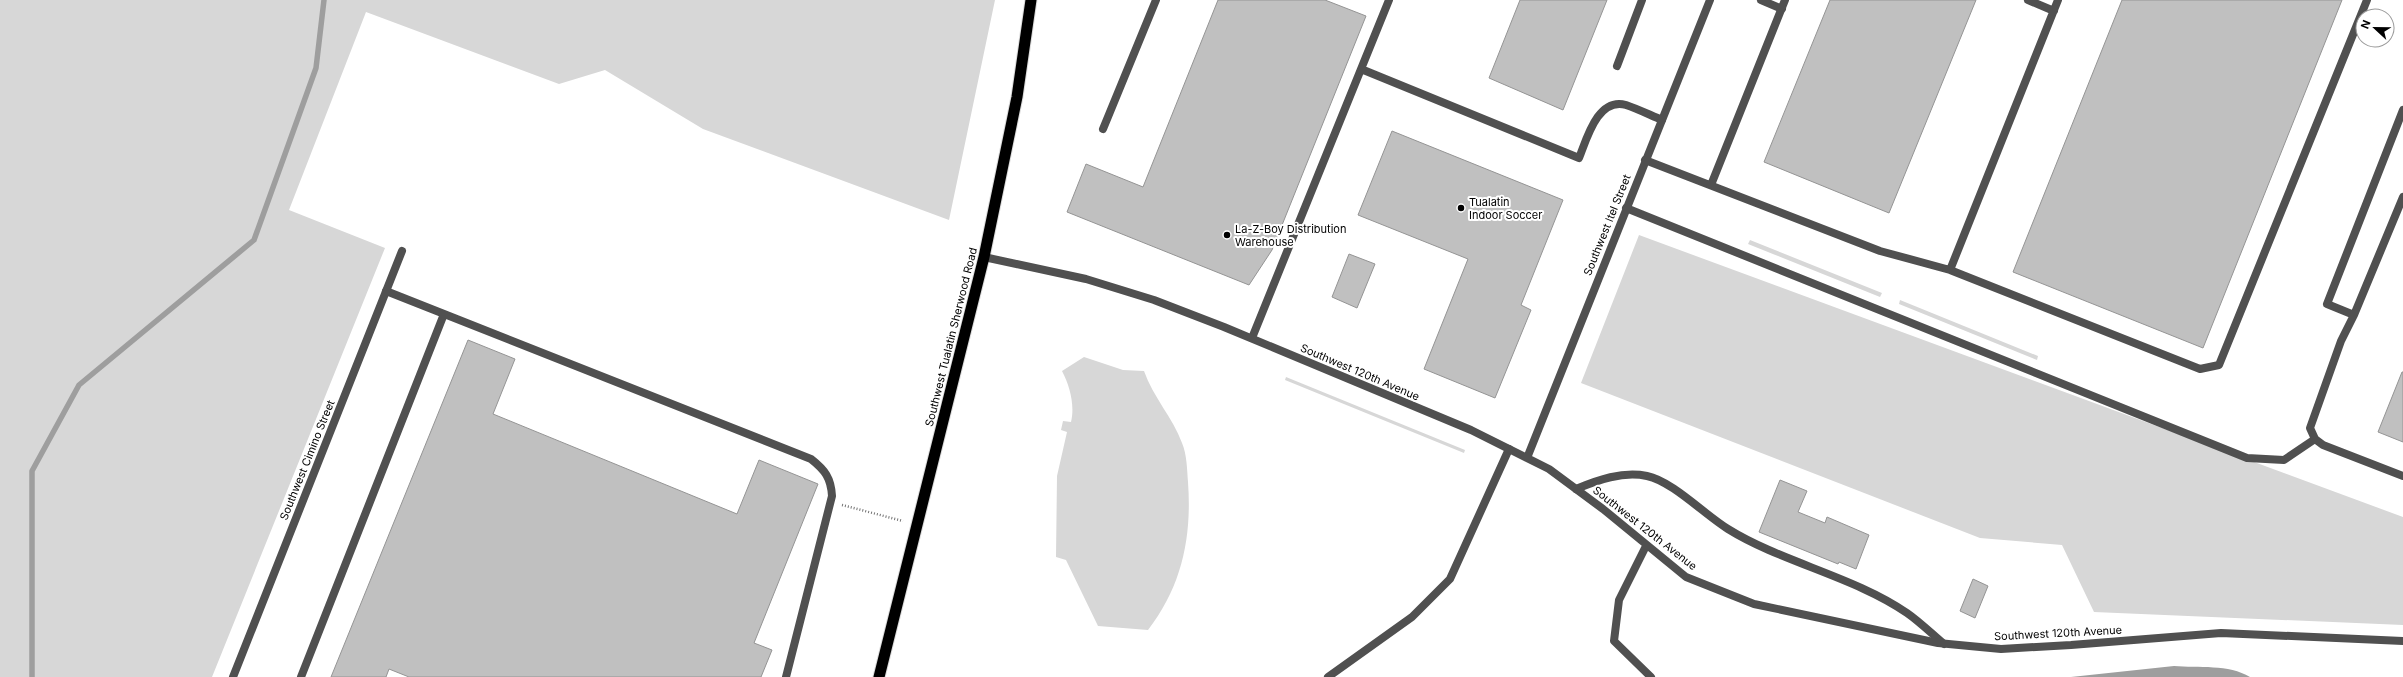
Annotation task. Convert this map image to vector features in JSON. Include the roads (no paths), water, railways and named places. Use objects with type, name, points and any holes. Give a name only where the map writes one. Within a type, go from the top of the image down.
[{"type":"highway","name":"Southwest Tualatin Sherwood Road","points":[[879,677],[984,257],[1017,96],[1031,0]]},
{"type":"street","points":[[1103,129],[1156,0]]},
{"type":"street","points":[[1252,338],[1361,69],[1387,0]]},
{"type":"street","points":[[1617,66],[1642,0]]},
{"type":"street","name":"Southwest Itel Street","points":[[1527,458],[1710,0]]},
{"type":"street","points":[[1761,0],[1782,9]]},
{"type":"street","points":[[1711,185],[1785,0]]},
{"type":"street","points":[[2028,0],[2054,11]]},
{"type":"street","points":[[1950,270],[2058,0]]},
{"type":"street","points":[[1645,160],[1880,252],[1950,270],[2200,369],[2219,365],[2367,0]]},
{"type":"street","points":[[1361,69],[1579,158],[1599,115],[1611,105],[1625,105],[1662,120]]},
{"type":"street","points":[[2354,315],[2327,304],[2403,110]]},
{"type":"street","points":[[2403,197],[2354,315],[2341,341],[2318,400],[2310,428],[2315,439],[2323,445],[2403,476]]},
{"type":"street","points":[[1626,208],[2246,458],[2284,460],[2315,439]]},
{"type":"street","name":"Southwest Cimino Street","points":[[233,677],[402,251]]},
{"type":"street","name":"Southwest 120th Avenue","points":[[984,257],[1086,279],[1154,300],[1252,338],[1471,430],[1549,469],[1686,577],[1754,604],[1944,644],[2009,648],[2221,633],[2403,641]]},
{"type":"street","points":[[386,291],[811,459],[823,469],[831,482],[831,501],[786,677]]},
{"type":"street","points":[[301,677],[444,314]]},
{"type":"street","points":[[1328,677],[1412,617],[1450,579],[1509,449]]},
{"type":"street","points":[[1576,489],[1601,479],[1629,474],[1648,476],[1662,483],[1728,529],[1866,592],[1906,612],[1944,644]]},
{"type":"street","points":[[1646,546],[1619,600],[1614,641],[1651,677]]},
{"type":"waterway","points":[[32,677],[32,471],[79,385],[254,240],[316,68],[324,0]]},
{"type":"place","name":"Tualatin Indoor Soccer","points":[[1461,208]]},
{"type":"place","name":"La-Z-Boy Distribution Warehouse","points":[[1227,235]]}]
